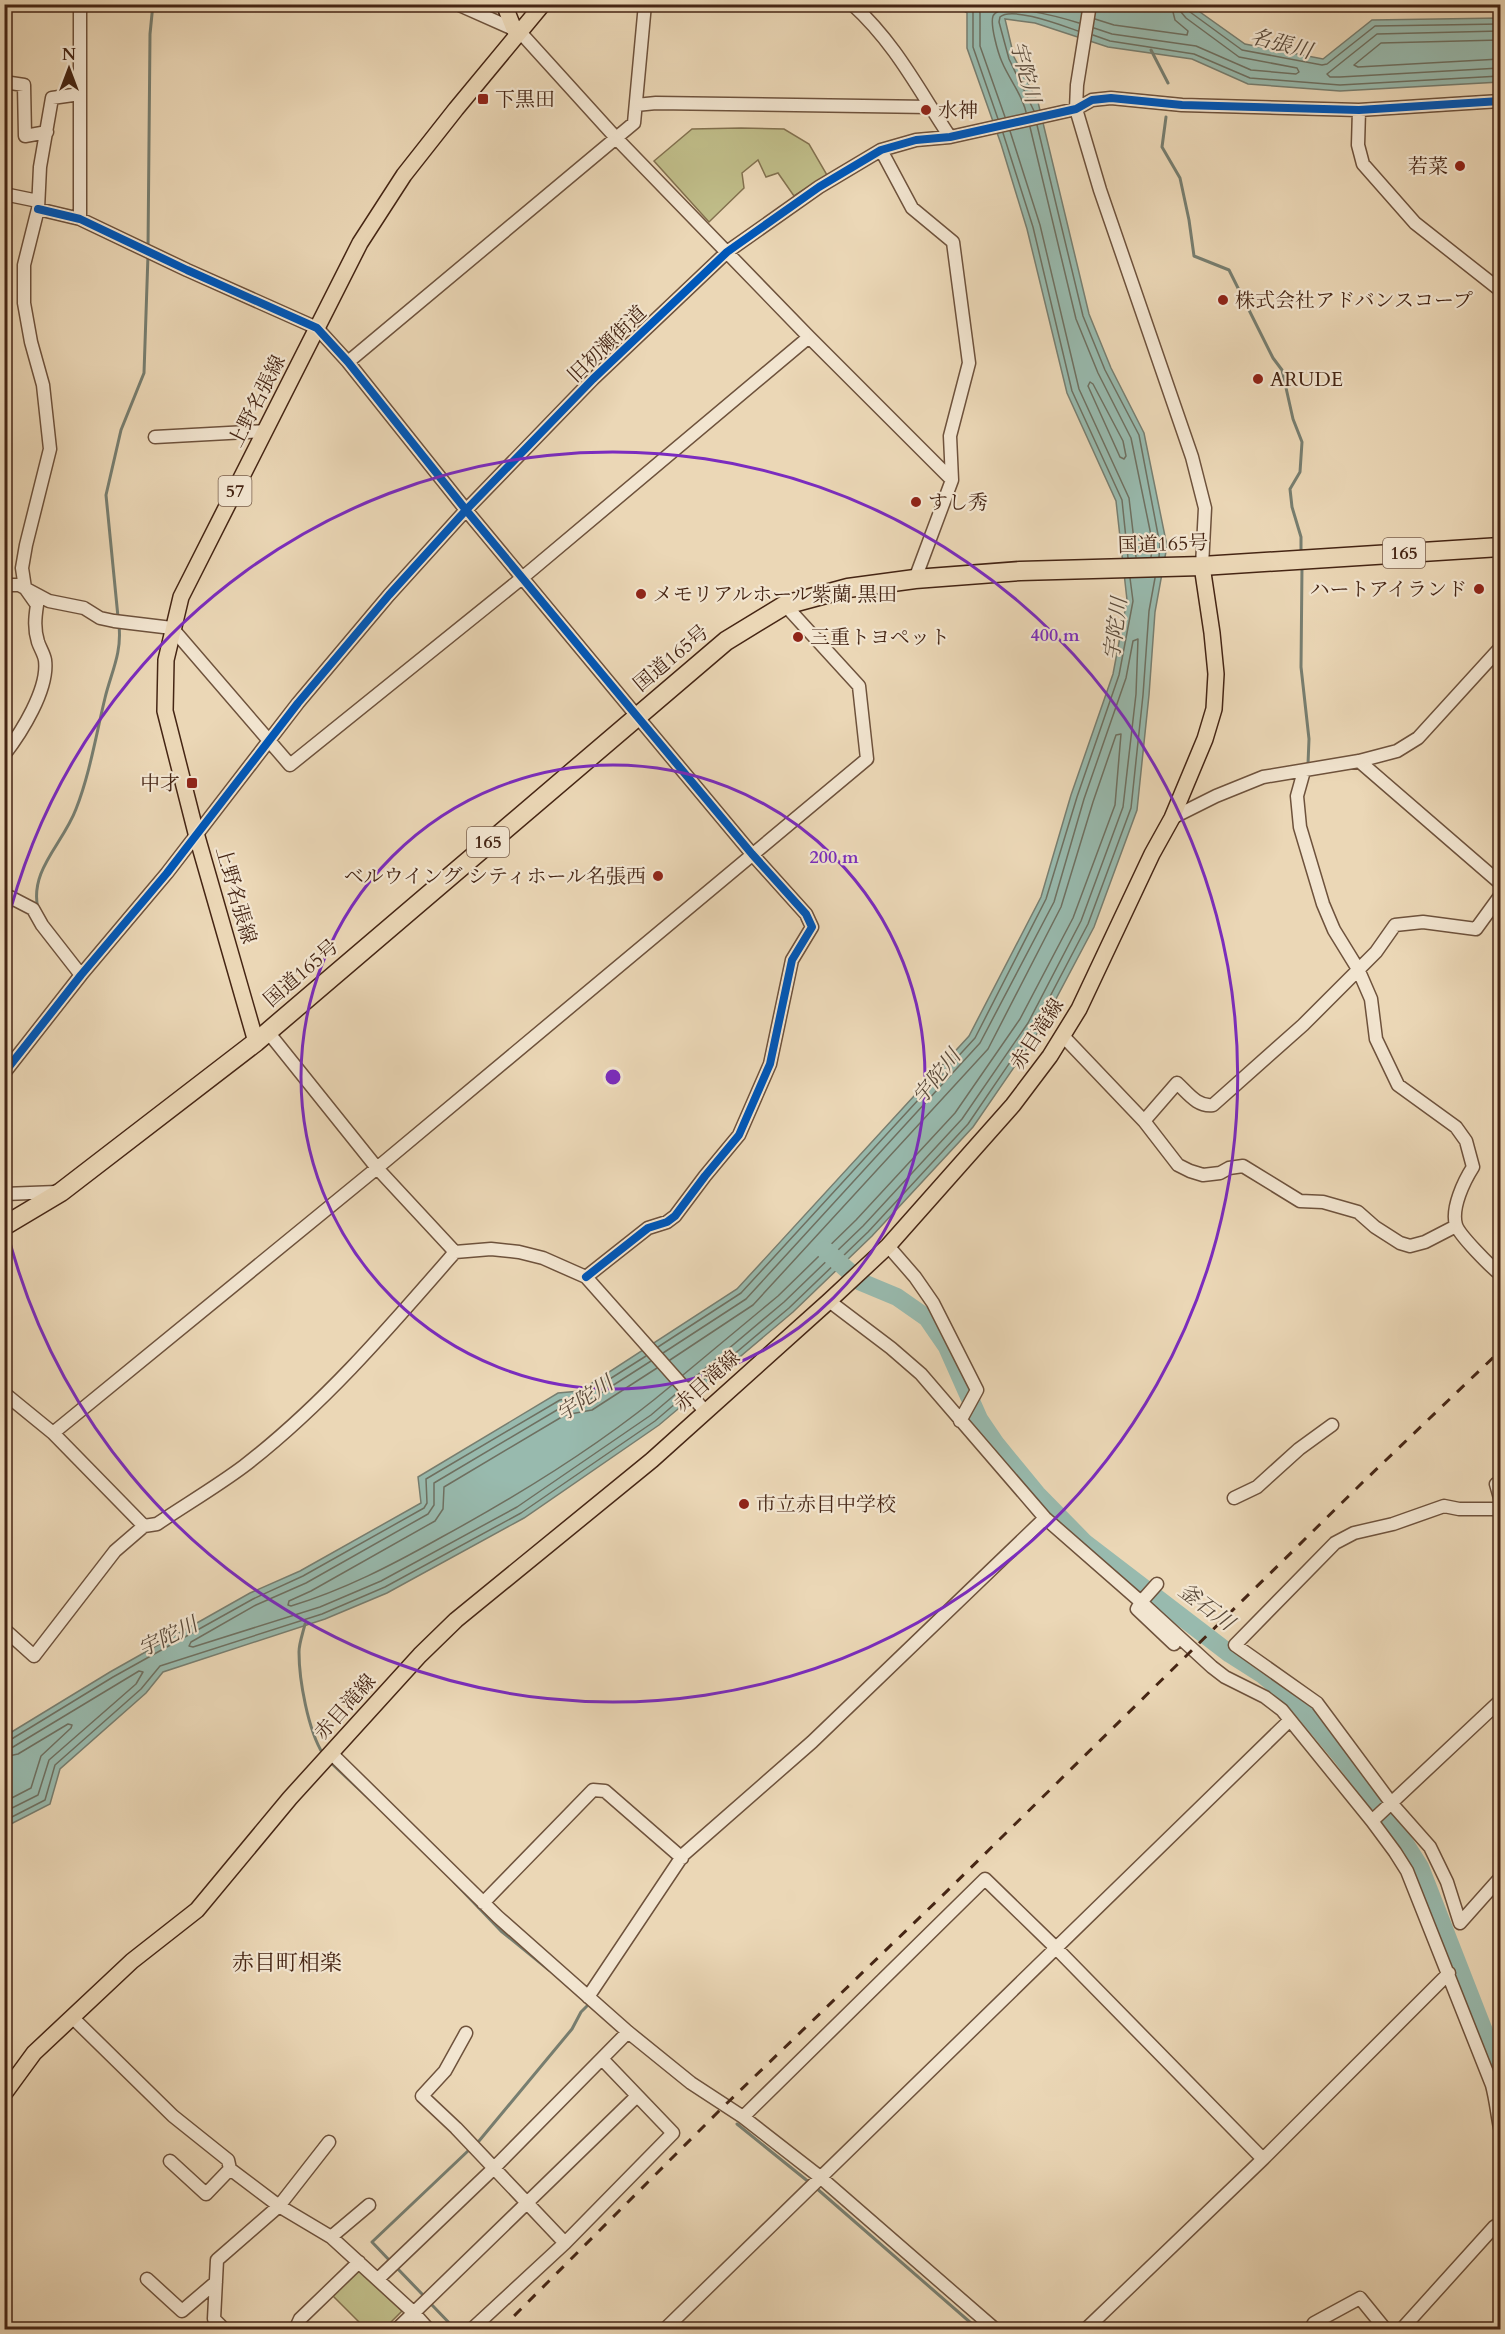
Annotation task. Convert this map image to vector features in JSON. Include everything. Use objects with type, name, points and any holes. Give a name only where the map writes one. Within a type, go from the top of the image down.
[{"type":"highway","name":"国道165号","points":[[4,1226],[61,1192],[262,1037],[726,641],[785,605],[848,588],[915,579],[1020,571],[1195,566],[1500,547]]},
{"type":"main road","points":[[504,4],[517,30]]},
{"type":"main road","name":"上野名張線","points":[[262,1037],[196,833],[165,711],[166,660],[172,628],[181,597],[360,243],[404,175],[517,30],[543,4]]},
{"type":"main road","name":"赤目滝線","points":[[4,2094],[34,2053],[132,1961],[197,1910],[290,1798],[420,1655],[456,1620],[652,1460],[703,1409],[829,1301],[888,1246],[1012,1106],[1050,1056],[1079,1009],[1152,854],[1172,818],[1205,739],[1214,709],[1216,674],[1212,633],[1195,566]]},
{"type":"street","points":[[80,4],[80,219]]},
{"type":"street","points":[[457,4],[517,30],[617,139],[952,480]]},
{"type":"street","points":[[348,362],[634,123],[645,4]]},
{"type":"street","points":[[852,4],[885,39],[913,77],[930,107],[953,136]]},
{"type":"street","points":[[1090,4],[1071,110],[1155,345],[1194,467],[1205,508],[1195,566]]},
{"type":"street","points":[[4,82],[24,85],[26,136],[47,132]]},
{"type":"street","points":[[4,755],[17,739],[33,707],[44,679],[45,660],[34,625],[37,605],[25,588],[22,568],[50,449],[43,385],[31,342],[24,303],[24,264],[38,205],[40,167],[52,98],[80,94]]},
{"type":"street","name":"旧初瀬街道","points":[[4,1072],[81,975],[167,873],[268,740],[389,595],[466,510],[593,379],[727,252],[781,213],[881,150],[916,140],[953,136],[1071,110],[1092,99],[1111,98],[1182,105],[1359,110],[1500,100]]},
{"type":"street","points":[[636,105],[656,103],[930,107]]},
{"type":"street","points":[[1359,110],[1360,156],[1371,174],[1415,223],[1500,290]]},
{"type":"street","points":[[881,150],[912,208],[953,242],[969,363],[950,436],[952,480],[915,579]]},
{"type":"street","points":[[4,194],[80,219],[317,328],[348,362],[466,510],[636,716],[752,854],[806,914],[812,927],[792,960],[770,1064],[739,1135],[675,1216],[668,1222],[648,1228],[586,1277]]},
{"type":"street","points":[[4,585],[19,585],[49,601],[84,608],[100,618],[172,628],[290,765],[522,578],[809,337]]},
{"type":"street","points":[[155,437],[266,430]]},
{"type":"street","points":[[53,1433],[867,759],[859,686],[785,605]]},
{"type":"street","points":[[1172,818],[1216,796],[1263,777],[1359,761],[1397,751],[1418,738],[1500,648]]},
{"type":"street","points":[[1359,761],[1500,883]]},
{"type":"street","points":[[1304,771],[1297,796],[1300,827],[1323,904],[1334,930],[1358,969],[1371,999],[1376,1039],[1398,1085],[1456,1127],[1466,1141],[1473,1167],[1465,1180],[1456,1211],[1456,1226],[1488,1264],[1500,1274]]},
{"type":"street","points":[[4,894],[33,909],[42,925],[81,975]]},
{"type":"street","points":[[1144,1121],[1177,1083],[1205,1106],[1213,1105],[1303,1025],[1376,952],[1395,925],[1423,922],[1476,929],[1500,896]]},
{"type":"street","points":[[1063,1036],[1144,1121],[1178,1165],[1190,1171],[1203,1175],[1243,1167],[1300,1201],[1323,1202],[1358,1212],[1375,1227],[1400,1243],[1410,1246],[1425,1242],[1456,1226]]},
{"type":"street","points":[[262,1037],[455,1252]]},
{"type":"street","points":[[4,1194],[61,1192]]},
{"type":"street","points":[[888,1246],[915,1277],[933,1303],[977,1390],[960,1421]]},
{"type":"street","points":[[4,1629],[34,1656],[115,1551],[144,1526],[157,1524],[233,1473],[288,1430],[343,1377],[455,1252],[491,1249],[519,1252],[552,1262],[586,1277],[703,1409]]},
{"type":"street","points":[[829,1301],[921,1374],[1045,1518],[1143,1601],[1212,1667],[1225,1677],[1265,1697],[1282,1710],[1375,1819],[1407,1871],[1449,1973],[1499,2105],[1497,2117],[1500,2128]]},
{"type":"street","points":[[4,1393],[53,1433],[144,1526]]},
{"type":"street","points":[[1234,1498],[1257,1487],[1299,1449],[1332,1425]]},
{"type":"street","points":[[1500,1483],[1496,1484],[1500,1498]]},
{"type":"street","points":[[1500,1509],[1459,1509],[1444,1506],[1393,1524],[1354,1533],[1335,1543],[1235,1645],[1317,1703],[1390,1805],[1430,1847],[1447,1882],[1460,1923],[1500,1878]]},
{"type":"street","points":[[588,1996],[681,1858],[812,1742],[1045,1518]]},
{"type":"street","points":[[1156,1586],[1137,1610],[1174,1644]]},
{"type":"street","points":[[1375,1819],[1500,1701]]},
{"type":"street","points":[[664,2330],[1290,1720]]},
{"type":"street","points":[[328,1758],[483,1903],[628,2032],[691,2083],[743,2117],[815,2182],[996,2330]]},
{"type":"street","points":[[483,1903],[593,1790],[604,1791],[681,1858]]},
{"type":"street","points":[[743,2117],[985,1879],[1263,2159]]},
{"type":"street","points":[[1085,2330],[1263,2159],[1449,1973]]},
{"type":"street","points":[[73,2018],[173,2116],[228,2160],[230,2169],[279,2206],[332,2237],[413,2312],[429,2330]]},
{"type":"street","points":[[378,2279],[493,2169],[603,2060],[628,2032]]},
{"type":"street","points":[[466,2033],[445,2071],[422,2096],[456,2128],[565,2243]]},
{"type":"street","points":[[471,2330],[565,2243],[673,2133],[603,2060]]},
{"type":"street","points":[[396,2330],[637,2096]]},
{"type":"street","points":[[225,2330],[214,2319],[217,2260],[279,2206],[329,2142]]},
{"type":"street","points":[[170,2161],[206,2194],[230,2169]]},
{"type":"street","points":[[332,2237],[369,2205]]},
{"type":"street","points":[[1401,2330],[1500,2223]]},
{"type":"street","points":[[295,2330],[300,2319],[359,2262]]},
{"type":"street","points":[[147,2279],[182,2311],[216,2282]]},
{"type":"street","points":[[1310,2330],[1314,2323],[1360,2298],[1386,2330]]},
{"type":"shaded area","points":[[692,129],[784,129],[809,144],[827,175],[794,196],[778,173],[766,177],[758,160],[742,173],[744,188],[709,222],[654,161]]},
{"type":"shaded area","points":[[358,2270],[402,2311],[384,2329],[366,2329],[333,2296]]},
{"type":"water","name":"宇陀川","points":[[955,5],[1190,5],[1245,44],[1323,59],[1372,20],[1500,18],[1500,82],[1340,91],[1248,84],[1192,59],[1108,47],[1035,23],[1005,19],[1014,57],[1038,102],[1089,314],[1111,368],[1144,433],[1167,546],[1155,612],[1137,810],[1094,927],[1039,1031],[973,1127],[872,1236],[793,1312],[659,1425],[524,1518],[387,1593],[325,1619],[163,1672],[146,1693],[60,1769],[50,1804],[5,1827],[5,1736],[110,1672],[250,1593],[300,1571],[421,1503],[418,1477],[558,1393],[580,1391],[737,1289],[969,1036],[1041,897],[1071,795],[1113,674],[1127,600],[1116,501],[1067,393],[1027,229],[1001,144],[967,48],[967,13]]},
{"type":"waterway","points":[[148,249],[150,34],[153,4]]},
{"type":"waterway","points":[[1151,50],[1168,83]]},
{"type":"waterway","points":[[1166,117],[1162,147],[1180,178],[1194,256],[1229,270],[1273,358],[1282,370],[1293,419],[1302,442],[1300,472],[1290,489],[1292,507],[1301,537],[1301,554]]},
{"type":"waterway","points":[[118,617],[106,495],[121,430],[144,373],[148,255]]},
{"type":"waterway","points":[[1302,567],[1301,667],[1309,739],[1308,764]]},
{"type":"waterway","points":[[38,909],[38,882],[70,822],[85,782],[119,645],[119,626]]},
{"type":"waterway","name":"釜石川","points":[[825,1250],[861,1282],[897,1297],[927,1318],[947,1347],[979,1419],[996,1444],[1037,1494],[1085,1543],[1230,1654],[1263,1675],[1297,1703],[1342,1757],[1394,1826],[1420,1867],[1500,2072]]},
{"type":"waterway","points":[[305,1624],[300,1642],[299,1663],[305,1704],[313,1732],[323,1754]]},
{"type":"waterway","points":[[329,1761],[379,1808]]},
{"type":"waterway","points":[[454,1882],[501,1931],[549,1970]]},
{"type":"waterway","points":[[479,2141],[572,2029],[581,2012],[590,2003]]},
{"type":"waterway","points":[[737,2124],[810,2183]]},
{"type":"waterway","points":[[391,2262],[372,2242],[469,2150]]},
{"type":"waterway","points":[[815,2187],[979,2330]]},
{"type":"waterway","points":[[396,2267],[423,2295]]},
{"type":"waterway","points":[[432,2305],[456,2330]]},
{"type":"railway","points":[[500,2330],[724,2106],[1500,1351]]},
{"type":"cycle path","points":[[4,1073],[81,975],[167,873],[298,703],[389,595],[466,510],[593,379],[727,252],[819,187],[881,150],[916,140],[950,137],[1076,109],[1092,100],[1111,98],[1182,105],[1359,110],[1500,101]]},
{"type":"cycle path","points":[[38,209],[80,219],[317,328],[348,362],[466,510],[636,715],[752,854],[806,914],[812,927],[792,960],[770,1064],[739,1135],[675,1216],[667,1222],[648,1228],[586,1277]]},
{"type":"place","name":"下黒田","points":[[483,99]]},
{"type":"place","name":"水神","points":[[926,110]]},
{"type":"place","name":"若菜","points":[[1460,166]]},
{"type":"place","name":"株式会社アドバンスコープ","points":[[1223,300]]},
{"type":"place","name":"ARUDE","points":[[1258,379]]},
{"type":"place","name":"すし秀","points":[[916,502]]},
{"type":"place","name":"ハートアイランド","points":[[1479,589]]},
{"type":"place","name":"メモリアルホール紫蘭 黒田","points":[[641,594]]},
{"type":"place","name":"三重トヨペット","points":[[798,637]]},
{"type":"place","name":"中才","points":[[192,783]]},
{"type":"place","name":"ベルウイング シティホール名張西","points":[[658,876]]},
{"type":"place","name":"市立赤目中学校","points":[[744,1504]]},
{"type":"district","name":"赤目町相楽","points":[[287,1963]]},
{"type":"water label","name":"名張川","points":[[1281,44]]}]
